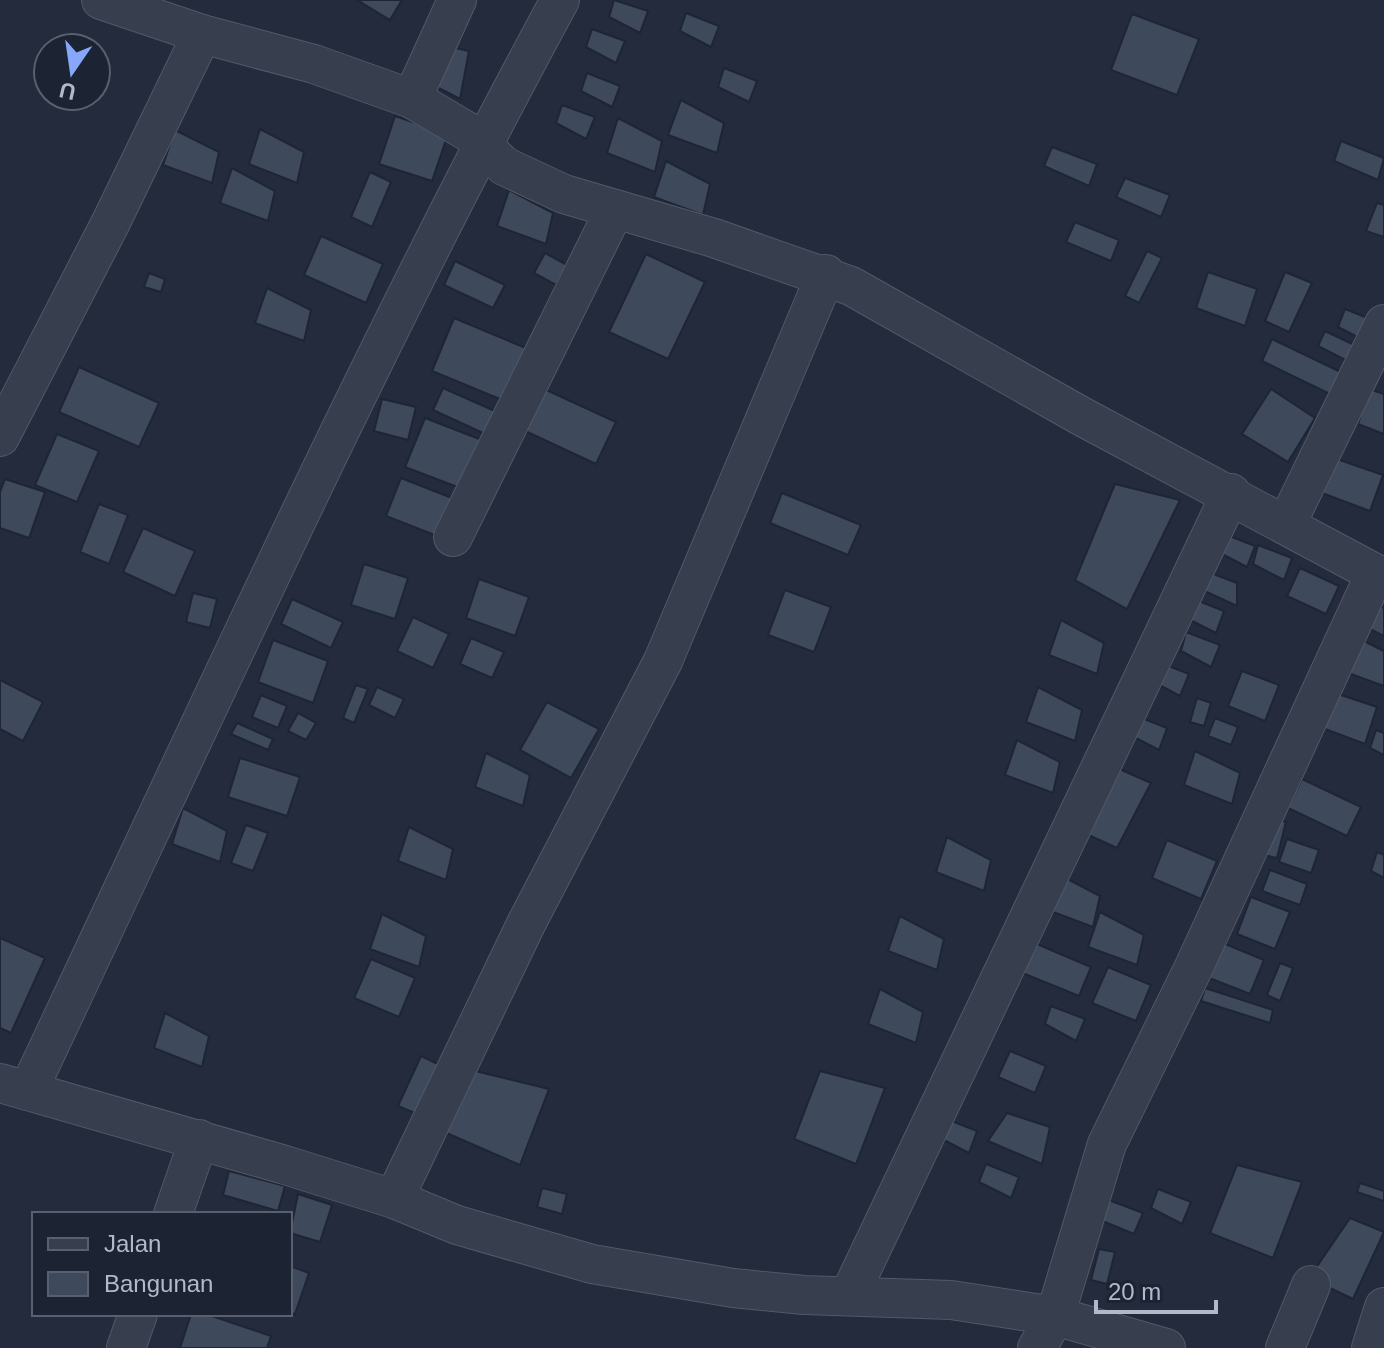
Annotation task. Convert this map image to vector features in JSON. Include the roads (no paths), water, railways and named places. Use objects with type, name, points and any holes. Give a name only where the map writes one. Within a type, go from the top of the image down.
[{"type":"street","points":[[101,0],[202,34],[314,64],[412,99],[470,133],[480,147],[504,166],[564,194],[826,274],[936,330],[1081,416],[1231,493],[1380,576],[1107,1144],[1046,1332]]},
{"type":"street","points":[[412,99],[457,0]]},
{"type":"street","points":[[560,0],[480,147],[14,1087],[199,1139],[394,1199],[457,1225],[592,1264],[733,1288],[951,1300],[1046,1332],[1166,1348]]},
{"type":"street","points":[[0,437],[111,222],[202,34]]},
{"type":"street","points":[[453,537],[615,209]]},
{"type":"street","points":[[394,1199],[526,924],[663,661],[826,274]]},
{"type":"street","points":[[1287,523],[1384,324]]},
{"type":"street","points":[[849,1296],[1231,493]]},
{"type":"street","points":[[174,1212],[199,1139]]},
{"type":"street","points":[[1285,1348],[1311,1285]]},
{"type":"street","points":[[1371,1348],[1384,1307]]},
{"type":"street","points":[[126,1348],[137,1316]]}]
